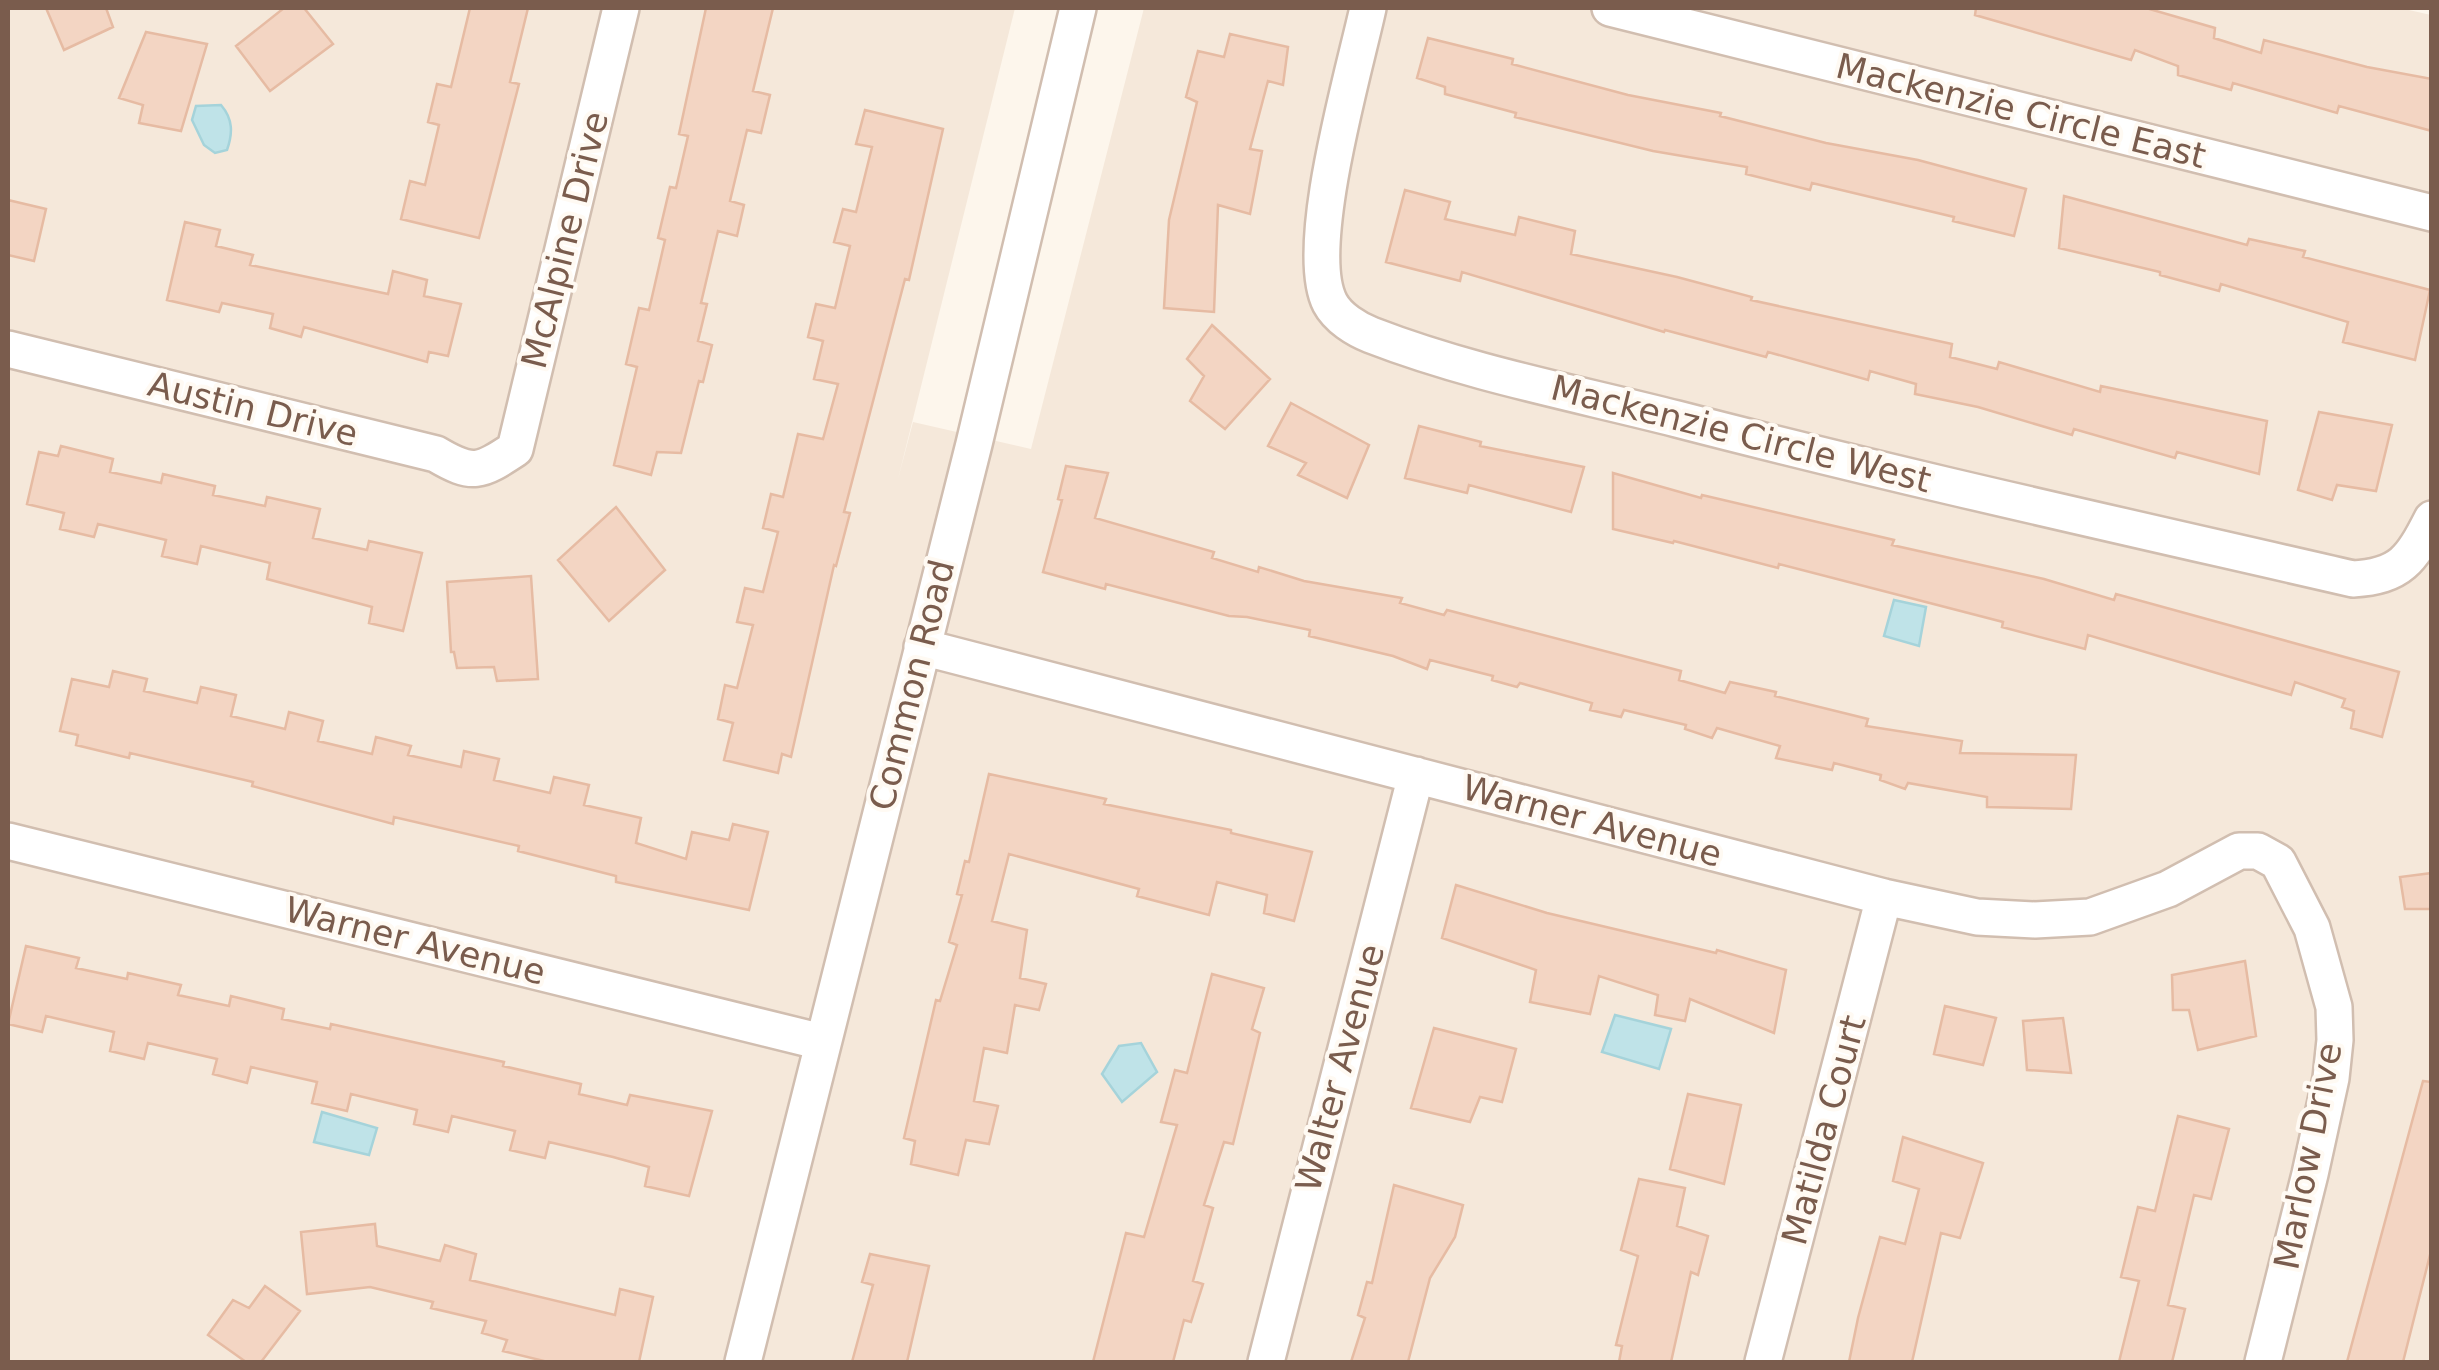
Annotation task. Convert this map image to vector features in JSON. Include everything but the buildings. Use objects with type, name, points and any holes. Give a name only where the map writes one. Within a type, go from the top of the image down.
[{"type":"street","name":"McAlpine Drive","points":[[494,463],[515,449],[621,8]]},
{"type":"street","name":"Common Road","points":[[743,1362],[1078,8]]},
{"type":"street","name":"Mackenzie Circle West","points":[[1368,8],[1322,216],[1323,282],[1331,306],[1367,334],[1436,357],[1816,455],[2353,579],[2382,578],[2404,564],[2432,518]]},
{"type":"street","name":"Mackenzie Circle East","points":[[1610,8],[2432,214]]},
{"type":"street","name":"Austin Drive","points":[[8,349],[436,454],[458,467],[476,471],[494,463]]},
{"type":"street","name":"Warner Avenue","points":[[922,647],[1884,898],[1977,917],[2090,917],[2168,889],[2239,852],[2258,851]]},
{"type":"street","name":"Walter Avenue","points":[[1266,1362],[1416,775]]},
{"type":"street","name":"Warner Avenue","points":[[8,842],[822,1042]]},
{"type":"street","name":"Marlow Drive","points":[[2258,851],[2278,862],[2312,928],[2334,1006],[2335,1040],[2331,1078],[2310,1174],[2263,1362]]},
{"type":"street","name":"Matilda Court","points":[[1763,1362],[1884,898]]},
{"type":"shaded area","points":[[8,8],[1015,8],[898,479],[913,422],[1031,449],[1144,8],[2400,8],[2431,15],[2431,1362],[8,1362]]},
{"type":"water","points":[[221,105],[230,121],[230,138],[227,150],[215,153],[204,145],[192,120],[196,106]]},
{"type":"water","points":[[1894,600],[1926,607],[1919,646],[1884,636]]},
{"type":"water","points":[[1615,1015],[1671,1029],[1659,1069],[1602,1052]]},
{"type":"water","points":[[1141,1043],[1157,1072],[1122,1102],[1102,1074],[1119,1046]]},
{"type":"water","points":[[322,1112],[377,1128],[369,1155],[314,1142]]}]
